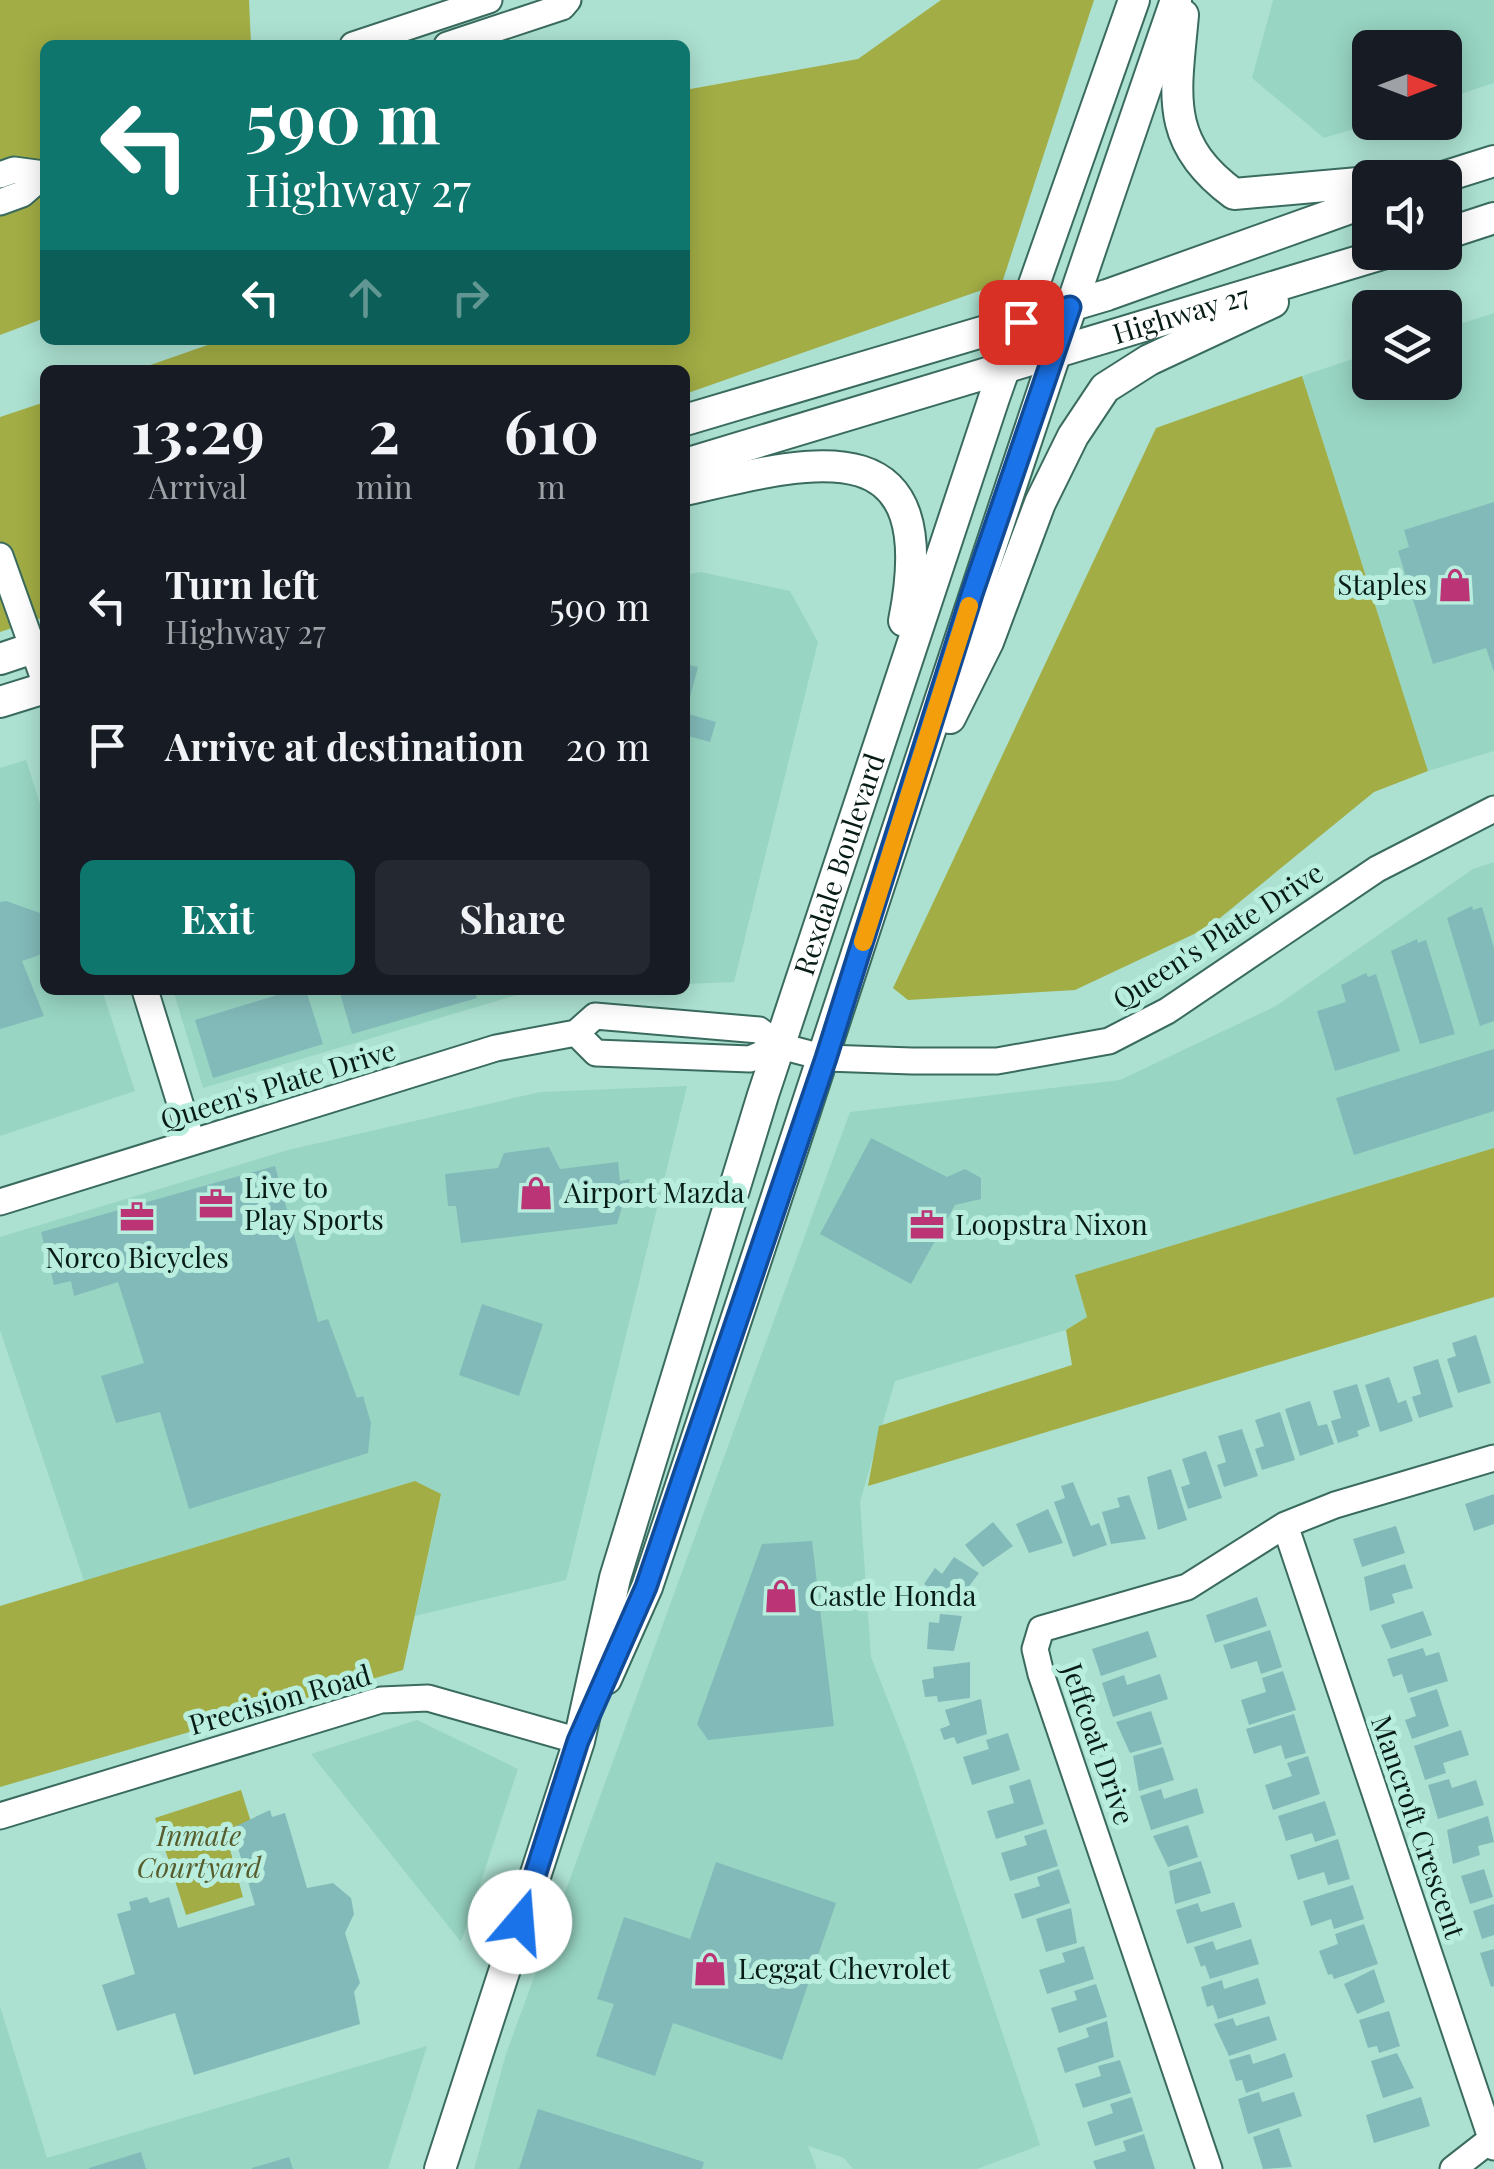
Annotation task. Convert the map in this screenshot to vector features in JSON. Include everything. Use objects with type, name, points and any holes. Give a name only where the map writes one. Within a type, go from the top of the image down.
[{"type":"main road","name":"Rexdale Boulevard","points":[[440,2169],[578,1741],[615,1578],[780,1046],[1005,369],[1134,0]]},
{"type":"main road","name":"Rexdale Boulevard","points":[[578,1741],[646,1587],[826,1058],[1053,352],[1176,0]]},
{"type":"main road","points":[[1184,0],[1178,73],[1180,125],[1192,156],[1205,172],[1234,194],[1352,184]]},
{"type":"main road","points":[[1462,171],[1494,161]]},
{"type":"main road","name":"Highway 27","points":[[690,419],[1070,307],[1352,208]]},
{"type":"main road","points":[[1462,228],[1494,218]]},
{"type":"main road","name":"Highway 27","points":[[690,463],[1352,264]]},
{"type":"main road","points":[[910,796],[988,642],[1040,503],[1074,436],[1106,388],[1149,360],[1352,265]]},
{"type":"main road","points":[[690,489],[817,463],[855,468],[890,490],[907,515],[912,543],[912,579],[900,638],[900,684]]},
{"type":"main road","points":[[0,658],[39,646]]},
{"type":"main road","points":[[0,702],[40,687]]},
{"type":"street","points":[[368,40],[489,0]]},
{"type":"street","points":[[462,40],[562,7],[568,0]]},
{"type":"street","points":[[0,175],[14,170],[40,173]]},
{"type":"street","points":[[0,202],[22,194],[40,178]]},
{"type":"street","points":[[0,556],[39,646]]},
{"type":"street","name":"Queen's Plate Drive","points":[[0,1202],[496,1048],[576,1032],[595,1016],[644,1017],[758,1030],[780,1046],[826,1058],[997,1061],[1108,1041],[1167,1011],[1377,868],[1494,810]]},
{"type":"street","points":[[146,995],[192,1142]]},
{"type":"street","name":"Queen's Plate Drive","points":[[576,1032],[596,1053],[750,1059],[780,1046]]},
{"type":"street","name":"Jeffcoat Drive","points":[[1209,2169],[1035,1650],[1040,1629],[1187,1587],[1285,1525],[1335,1505],[1494,1458]]},
{"type":"street","name":"Mancroft Crescent","points":[[1285,1525],[1493,2141]]},
{"type":"street","name":"Precision Road","points":[[0,1816],[381,1700],[428,1698],[578,1741]]},
{"type":"street","points":[[1453,2169],[1493,2141]]},
{"type":"shaded area","points":[[1273,0],[1494,0],[1494,83],[1462,93],[1462,30],[1352,30],[1352,129],[1324,138],[1252,78]]},
{"type":"shaded area","points":[[1494,313],[1494,751],[1428,771],[1302,376],[1352,359],[1352,400],[1462,400],[1462,323]]},
{"type":"shaded area","points":[[701,572],[790,591],[818,642],[734,982],[690,984],[690,574]]},
{"type":"shaded area","points":[[26,760],[40,803],[40,995],[104,995],[135,1091],[0,1136],[0,768]]},
{"type":"shaded area","points":[[1494,862],[1494,1148],[1076,1275],[1087,1317],[1066,1330],[895,1381],[860,1502],[871,1657],[909,1754],[1040,2145],[977,2169],[853,2169],[844,2158],[808,2146],[817,2169],[474,2169],[506,2054],[850,1112],[1120,1080],[1276,1006],[1473,869]]},
{"type":"shaded area","points":[[175,995],[517,995],[203,1088]]},
{"type":"shaded area","points":[[687,1086],[566,1580],[415,1616],[441,1495],[415,1481],[84,1581],[0,1330],[0,1237],[288,1150],[540,1092]]},
{"type":"shaded area","points":[[417,1720],[518,1769],[461,1942],[311,1754]]},
{"type":"shaded area","points":[[0,2006],[47,2158],[427,2046],[388,2169],[0,2169]]},
{"type":"green space","points":[[0,0],[249,0],[251,40],[40,40],[40,320],[0,335]]},
{"type":"green space","points":[[941,0],[1094,0],[1002,283],[690,392],[690,365],[150,365],[208,345],[690,345],[690,89],[858,59]]},
{"type":"green space","points":[[1302,376],[1428,771],[1374,792],[1209,927],[1075,990],[908,1000],[893,988],[1156,428]]},
{"type":"green space","points":[[40,404],[40,619],[0,632],[0,417]]},
{"type":"green space","points":[[1494,1148],[1494,1297],[868,1486],[879,1426],[1072,1365],[1066,1330],[1087,1317],[1075,1275]]},
{"type":"green space","points":[[415,1481],[441,1494],[403,1670],[0,1787],[0,1606]]},
{"type":"green space","name":"Inmate Courtyard","points":[[241,1790],[251,1822],[225,1831],[243,1897],[186,1915],[155,1818]]},
{"type":"building","points":[[1494,502],[1494,672],[1486,648],[1433,664],[1398,551],[1409,547],[1404,530]]},
{"type":"building","points":[[690,665],[698,667],[690,697]]},
{"type":"building","points":[[690,714],[716,722],[710,742],[690,736]]},
{"type":"building","points":[[0,902],[40,913],[40,955],[22,961],[44,1016],[0,1029]]},
{"type":"building","points":[[1472,906],[1473,910],[1482,907],[1494,948],[1494,1021],[1480,1026],[1447,918]]},
{"type":"building","points":[[1417,939],[1418,943],[1426,940],[1455,1034],[1420,1044],[1391,951]]},
{"type":"building","points":[[1366,973],[1368,977],[1376,974],[1400,1051],[1335,1071],[1317,1011],[1346,1002],[1341,985]]},
{"type":"building","points":[[278,995],[308,995],[323,1044],[213,1078],[195,1020]]},
{"type":"building","points":[[340,995],[477,998],[352,1034]]},
{"type":"building","points":[[1494,1049],[1494,1111],[1354,1155],[1336,1098]]},
{"type":"building","points":[[871,1138],[947,1177],[965,1169],[981,1178],[981,1199],[955,1205],[911,1284],[820,1234]]},
{"type":"building","name":"Airport Mazda","points":[[549,1147],[560,1169],[618,1162],[620,1181],[630,1179],[617,1224],[461,1243],[456,1206],[448,1206],[445,1174],[498,1168],[504,1153]]},
{"type":"building","points":[[275,1166],[318,1322],[328,1319],[357,1398],[363,1396],[371,1423],[368,1453],[189,1509],[160,1412],[116,1423],[101,1376],[144,1363],[118,1282],[74,1296],[71,1281],[54,1285],[41,1232]]},
{"type":"building","points":[[482,1304],[543,1324],[519,1396],[459,1375]]},
{"type":"building","points":[[1476,1335],[1491,1383],[1458,1393],[1447,1359],[1456,1356],[1452,1343]]},
{"type":"building","points":[[1438,1359],[1453,1407],[1419,1418],[1412,1397],[1421,1394],[1413,1367]]},
{"type":"building","points":[[1389,1377],[1398,1403],[1406,1400],[1413,1421],[1380,1432],[1365,1385]]},
{"type":"building","points":[[1357,1384],[1370,1426],[1357,1431],[1359,1436],[1338,1443],[1331,1421],[1341,1418],[1333,1391]]},
{"type":"building","points":[[1310,1401],[1318,1426],[1327,1424],[1334,1444],[1300,1456],[1285,1409]]},
{"type":"building","points":[[1280,1412],[1295,1460],[1262,1470],[1255,1449],[1264,1446],[1255,1420]]},
{"type":"building","points":[[1242,1429],[1258,1476],[1224,1487],[1217,1465],[1226,1462],[1218,1436]]},
{"type":"building","points":[[1206,1451],[1222,1498],[1188,1509],[1181,1487],[1190,1484],[1182,1459]]},
{"type":"building","points":[[1171,1469],[1187,1520],[1158,1530],[1147,1477]]},
{"type":"building","points":[[1073,1482],[1091,1526],[1099,1523],[1107,1545],[1073,1557],[1054,1502],[1065,1498],[1061,1486]]},
{"type":"building","points":[[1494,1494],[1494,1524],[1474,1531],[1465,1504]]},
{"type":"building","points":[[1129,1495],[1146,1539],[1111,1544],[1102,1512],[1120,1507],[1117,1498]]},
{"type":"building","points":[[1048,1509],[1063,1543],[1029,1553],[1016,1524]]},
{"type":"building","points":[[993,1522],[1013,1546],[983,1567],[965,1545]]},
{"type":"building","points":[[1396,1526],[1405,1553],[1362,1567],[1353,1539]]},
{"type":"building","name":"Castle Honda","points":[[812,1541],[834,1726],[708,1740],[697,1724],[762,1544]]},
{"type":"building","points":[[954,1557],[979,1573],[955,1605],[924,1584],[935,1568],[942,1574]]},
{"type":"building","points":[[1405,1564],[1413,1588],[1392,1594],[1395,1603],[1370,1611],[1364,1577]]},
{"type":"building","points":[[1257,1597],[1267,1626],[1215,1643],[1206,1615]]},
{"type":"building","points":[[1423,1611],[1432,1635],[1391,1649],[1381,1625]]},
{"type":"building","points":[[940,1614],[962,1616],[954,1651],[927,1649],[929,1622],[939,1623]]},
{"type":"building","points":[[1270,1630],[1282,1667],[1261,1674],[1257,1661],[1231,1669],[1223,1645]]},
{"type":"building","points":[[1148,1631],[1157,1657],[1101,1676],[1092,1649]]},
{"type":"building","points":[[1423,1648],[1426,1656],[1439,1652],[1448,1681],[1408,1693],[1402,1674],[1393,1677],[1387,1659]]},
{"type":"building","points":[[970,1662],[970,1698],[938,1702],[937,1696],[925,1697],[922,1680],[934,1678],[933,1667]]},
{"type":"building","points":[[1283,1671],[1296,1710],[1249,1725],[1241,1700],[1266,1692],[1262,1678]]},
{"type":"building","points":[[1160,1674],[1168,1699],[1113,1717],[1102,1683],[1124,1675],[1127,1685]]},
{"type":"building","points":[[1437,1689],[1449,1726],[1412,1739],[1405,1720],[1416,1716],[1410,1698]]},
{"type":"building","points":[[981,1699],[987,1734],[957,1744],[954,1737],[944,1740],[940,1729],[950,1725],[945,1710]]},
{"type":"building","points":[[1151,1711],[1162,1744],[1130,1753],[1116,1722]]},
{"type":"building","points":[[1294,1714],[1306,1753],[1285,1759],[1281,1745],[1254,1754],[1246,1729]]},
{"type":"building","points":[[1461,1730],[1469,1755],[1443,1763],[1446,1773],[1425,1780],[1414,1746]]},
{"type":"building","points":[[1008,1733],[1020,1770],[972,1785],[963,1757],[989,1749],[986,1740]]},
{"type":"building","points":[[1163,1747],[1174,1780],[1139,1791],[1133,1756]]},
{"type":"building","points":[[1308,1756],[1320,1794],[1273,1810],[1265,1785],[1292,1776],[1287,1763]]},
{"type":"building","points":[[1030,1779],[1044,1824],[996,1839],[987,1811],[1014,1803],[1009,1786]]},
{"type":"building","points":[[1449,1779],[1452,1788],[1476,1780],[1484,1805],[1438,1819],[1428,1785]]},
{"type":"building","points":[[1197,1788],[1204,1813],[1151,1830],[1140,1796],[1161,1789],[1164,1799]]},
{"type":"building","points":[[1325,1801],[1336,1835],[1315,1842],[1312,1833],[1286,1841],[1278,1816]]},
{"type":"building","points":[[270,1810],[272,1817],[285,1813],[307,1888],[333,1883],[351,1898],[354,1914],[345,1933],[360,1983],[354,1992],[360,2024],[194,2075],[175,2013],[117,2031],[102,1985],[135,1974],[117,1914],[131,1910],[129,1902],[147,1897],[150,1903],[169,1897],[178,1928],[255,1905],[232,1828]]},
{"type":"building","points":[[1488,1816],[1494,1842],[1478,1846],[1480,1855],[1453,1864],[1447,1830]]},
{"type":"building","points":[[1188,1825],[1198,1857],[1168,1867],[1153,1836]]},
{"type":"building","points":[[1046,1829],[1058,1866],[1010,1881],[1001,1853],[1027,1845],[1024,1836]]},
{"type":"building","points":[[1338,1839],[1350,1879],[1328,1885],[1324,1872],[1298,1880],[1290,1855]]},
{"type":"building","points":[[1201,1861],[1211,1893],[1175,1904],[1169,1871]]},
{"type":"building","name":"Leggat Chevrolet","points":[[716,1862],[836,1903],[782,2060],[673,2023],[655,2076],[596,2056],[614,2004],[597,1999],[624,1917],[690,1939]]},
{"type":"building","points":[[1059,1869],[1070,1903],[1022,1919],[1014,1894],[1040,1886],[1037,1877]]},
{"type":"building","points":[[1484,1869],[1493,1897],[1470,1904],[1461,1876]]},
{"type":"building","points":[[1353,1885],[1364,1919],[1334,1929],[1331,1919],[1311,1926],[1303,1901]]},
{"type":"building","points":[[1234,1902],[1242,1927],[1187,1944],[1176,1910],[1198,1903],[1201,1912]]},
{"type":"building","points":[[1494,1904],[1494,1935],[1482,1939],[1473,1911]]},
{"type":"building","points":[[1071,1908],[1077,1943],[1046,1952],[1036,1919]]},
{"type":"building","points":[[1364,1924],[1378,1964],[1334,1979],[1332,1974],[1328,1975],[1319,1951],[1338,1944],[1335,1934]]},
{"type":"building","points":[[1251,1939],[1259,1964],[1210,1979],[1194,1947],[1213,1941],[1216,1950]]},
{"type":"building","points":[[1084,1946],[1094,1979],[1047,1994],[1039,1970],[1065,1962],[1062,1953]]},
{"type":"building","points":[[1494,1949],[1494,1986],[1491,1987],[1480,1953]]},
{"type":"building","points":[[1374,1969],[1385,2002],[1357,2014],[1344,1984]]},
{"type":"building","points":[[1258,1978],[1266,2004],[1218,2019],[1213,2005],[1207,2007],[1201,1987],[1222,1980],[1224,1989]]},
{"type":"building","points":[[1096,1984],[1107,2017],[1059,2033],[1051,2008],[1077,2000],[1074,1991]]},
{"type":"building","points":[[1389,2011],[1400,2046],[1379,2053],[1377,2046],[1368,2048],[1359,2020]]},
{"type":"building","points":[[1269,2016],[1277,2040],[1229,2056],[1214,2024],[1233,2018],[1236,2026]]},
{"type":"building","points":[[1107,2021],[1114,2057],[1065,2073],[1057,2048],[1089,2037],[1086,2028]]},
{"type":"building","points":[[1285,2053],[1293,2077],[1246,2093],[1242,2080],[1236,2081],[1229,2060],[1250,2054],[1253,2064]]},
{"type":"building","points":[[1397,2053],[1414,2088],[1383,2098],[1371,2061]]},
{"type":"building","points":[[1120,2060],[1131,2093],[1083,2108],[1075,2084],[1101,2076],[1098,2066]]},
{"type":"building","points":[[1259,2092],[1262,2102],[1294,2092],[1302,2116],[1248,2134],[1238,2099]]},
{"type":"building","points":[[1132,2097],[1143,2131],[1095,2146],[1087,2122],[1113,2113],[1110,2104]]},
{"type":"building","points":[[1421,2097],[1430,2126],[1374,2143],[1366,2115]]},
{"type":"building","points":[[538,2109],[704,2162],[702,2169],[519,2169]]},
{"type":"building","points":[[1279,2128],[1292,2167],[1263,2169],[1253,2137]]},
{"type":"building","points":[[1144,2134],[1155,2169],[1096,2169],[1093,2161],[1126,2151],[1123,2141]]},
{"type":"building","points":[[141,2152],[146,2169],[89,2169],[89,2168]]},
{"type":"building","points":[[289,2157],[293,2169],[252,2169],[252,2168]]},
{"type":"slow traffic","points":[[863,942],[969,606]]},
{"type":"place","name":"Staples","points":[[1455,585]]},
{"type":"place","name":"Airport Mazda","points":[[536,1193]]},
{"type":"place","name":"Live to Play Sports","points":[[216,1204]]},
{"type":"place","name":"Norco Bicycles","points":[[137,1217]]},
{"type":"place","name":"Loopstra Nixon","points":[[927,1225]]},
{"type":"place","name":"Castle Honda","points":[[781,1596]]},
{"type":"place","name":"Leggat Chevrolet","points":[[710,1969]]},
{"type":"route","points":[[520,1922],[578,1741],[646,1587],[826,1058],[972,594],[1070,307],[1021,322]]}]
